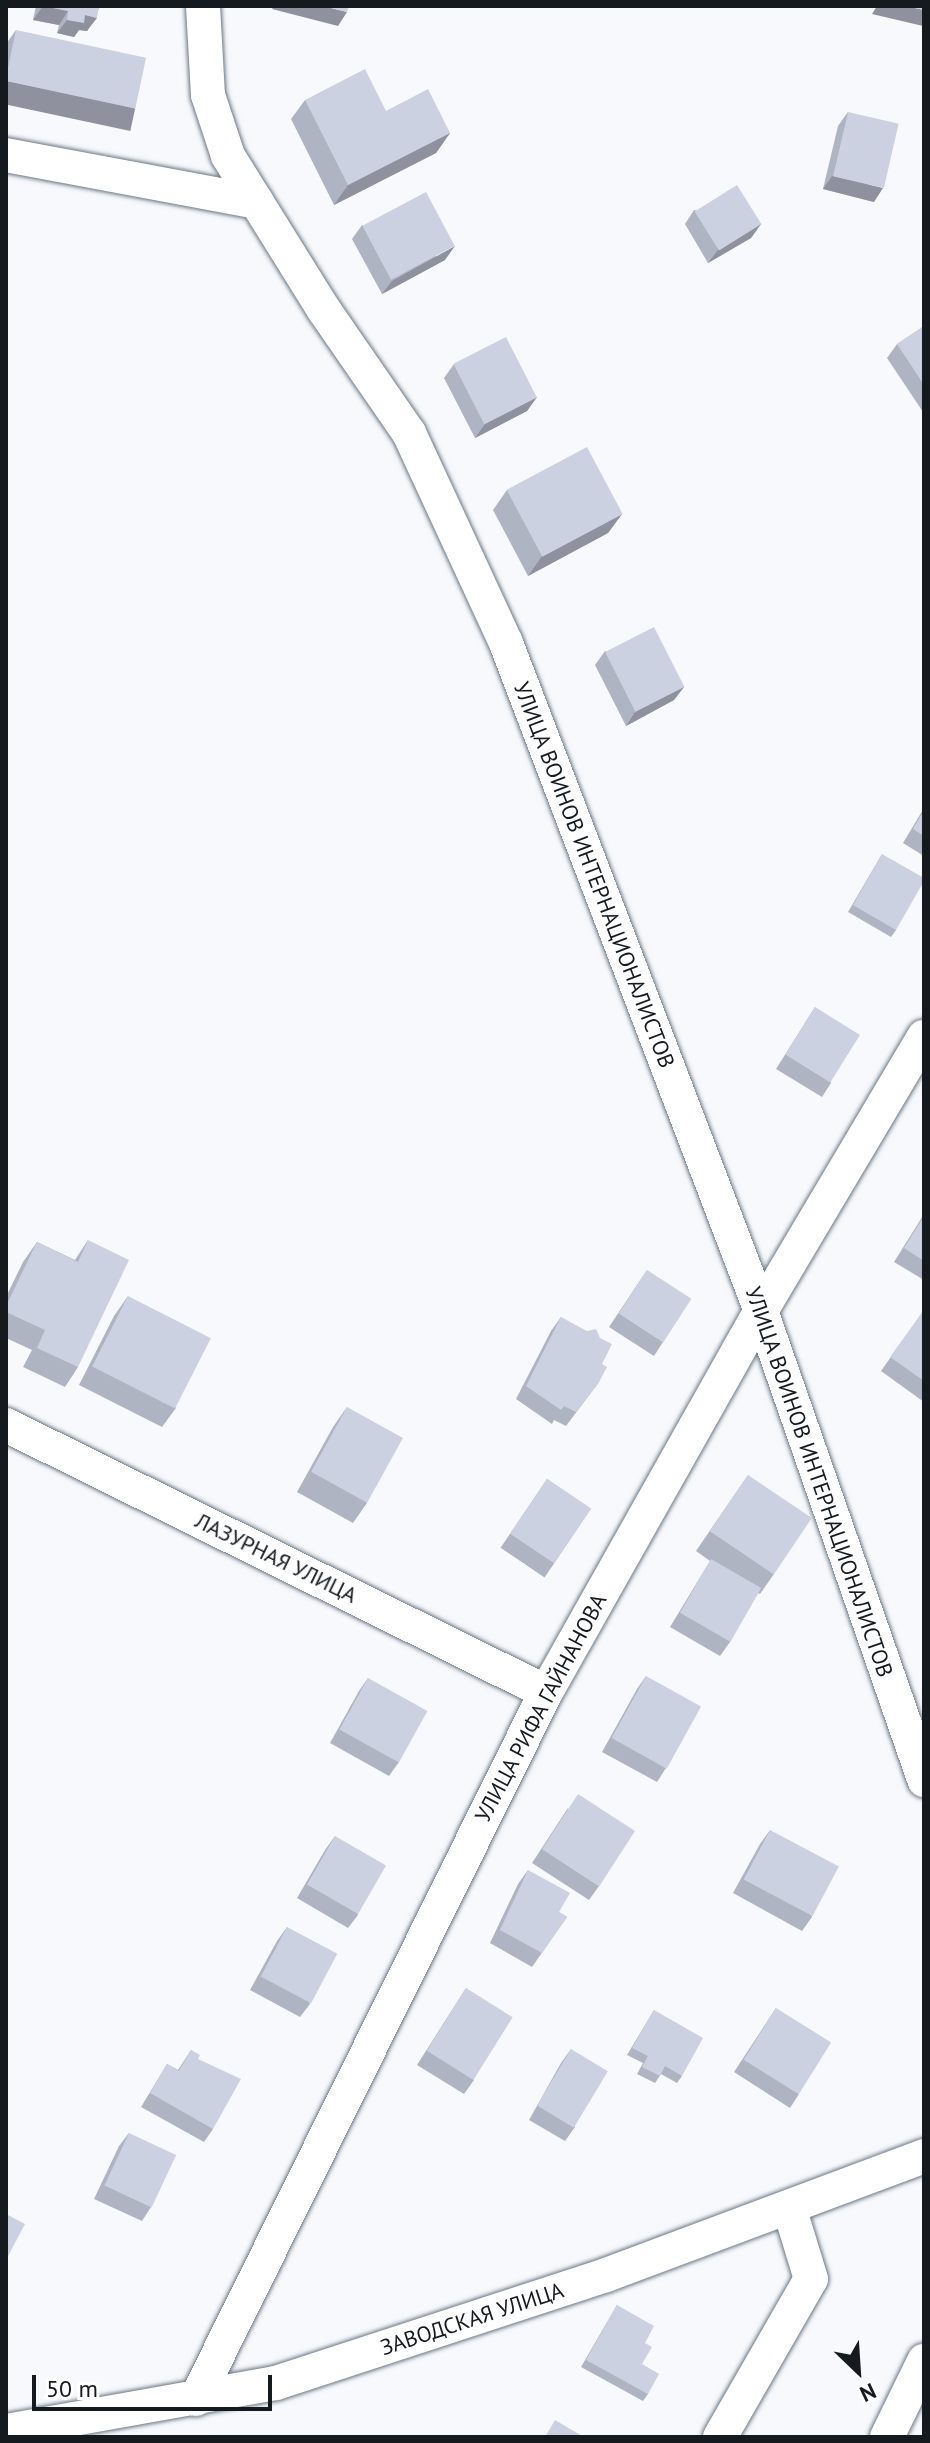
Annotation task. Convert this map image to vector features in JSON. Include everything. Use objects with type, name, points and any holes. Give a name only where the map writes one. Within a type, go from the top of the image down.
[{"type":"street","name":"УЛИЦА ВОИНОВ ИНТЕРНАЦИОНАЛИСТОВ","points":[[203,6],[208,95],[228,156],[409,433],[506,643],[761,1311],[924,1780]]},
{"type":"street","points":[[6,155],[257,202]]},
{"type":"street","name":"УЛИЦА РИФА ГАЙНАНОВА","points":[[196,2399],[546,1692],[761,1311],[924,1037]]},
{"type":"street","name":"ЛАЗУРНАЯ УЛИЦА","points":[[6,1425],[546,1692]]},
{"type":"street","name":"ЗАВОДСКАЯ УЛИЦА","points":[[6,2431],[276,2383],[606,2275],[924,2156]]},
{"type":"street","points":[[720,2437],[811,2279],[789,2207]]},
{"type":"street","points":[[887,2437],[924,2361]]},
{"type":"building","points":[[43,6],[99,6],[97,18],[85,15],[84,23],[67,20],[68,11]]},
{"type":"building","points":[[323,6],[349,6],[347,12]]},
{"type":"building","points":[[16,30],[146,58],[135,109],[6,81]]},
{"type":"building","points":[[365,69],[386,111],[428,89],[450,133],[348,185],[305,100]]},
{"type":"building","points":[[848,112],[899,124],[884,188],[833,176]]},
{"type":"building","points":[[737,185],[761,224],[719,251],[695,211]]},
{"type":"building","points":[[426,192],[455,246],[391,280],[362,226]]},
{"type":"building","points":[[924,326],[924,385],[897,344]]},
{"type":"building","points":[[506,337],[537,398],[484,424],[453,364]]},
{"type":"building","points":[[587,447],[623,514],[542,557],[507,490]]},
{"type":"building","points":[[654,627],[684,687],[635,712],[605,652]]},
{"type":"building","points":[[924,810],[924,836],[913,829]]},
{"type":"building","points":[[882,854],[924,878],[896,930],[853,905]]},
{"type":"building","points":[[815,1007],[860,1035],[830,1083],[785,1054]]},
{"type":"building","points":[[924,1216],[924,1261],[904,1248]]},
{"type":"building","points":[[88,1240],[129,1260],[78,1367],[37,1348],[45,1330],[6,1312],[6,1306],[37,1242],[78,1262]]},
{"type":"building","points":[[647,1270],[691,1299],[663,1342],[619,1314]]},
{"type":"building","points":[[128,1296],[211,1338],[175,1409],[92,1366]]},
{"type":"building","points":[[924,1310],[924,1381],[890,1357]]},
{"type":"building","points":[[561,1317],[587,1331],[596,1329],[600,1338],[612,1344],[602,1364],[607,1367],[576,1412],[564,1406],[561,1410],[526,1386]]},
{"type":"building","points":[[347,1407],[403,1438],[367,1503],[311,1472]]},
{"type":"building","points":[[748,1475],[812,1518],[774,1574],[710,1531]]},
{"type":"building","points":[[547,1479],[591,1509],[554,1563],[510,1534]]},
{"type":"building","points":[[711,1559],[761,1588],[730,1642],[680,1613]]},
{"type":"building","points":[[646,1676],[701,1707],[667,1769],[612,1738]]},
{"type":"building","points":[[368,1678],[427,1711],[399,1763],[339,1730]]},
{"type":"building","points":[[578,1794],[635,1831],[599,1886],[542,1849]]},
{"type":"building","points":[[770,1830],[839,1867],[813,1916],[744,1879]]},
{"type":"building","points":[[335,1836],[386,1866],[358,1914],[307,1884]]},
{"type":"building","points":[[528,1870],[570,1893],[559,1912],[567,1917],[542,1953],[500,1930]]},
{"type":"building","points":[[287,1927],[337,1954],[311,2003],[261,1976]]},
{"type":"building","points":[[466,1988],[513,2017],[473,2080],[427,2051]]},
{"type":"building","points":[[776,2008],[831,2042],[799,2094],[744,2060]]},
{"type":"building","points":[[654,2010],[703,2038],[682,2076],[665,2066],[660,2076],[642,2067],[648,2056],[632,2048]]},
{"type":"building","points":[[571,2049],[608,2071],[574,2128],[537,2106]]},
{"type":"building","points":[[191,2050],[200,2055],[198,2059],[241,2079],[213,2129],[150,2093],[167,2064],[179,2071]]},
{"type":"building","points":[[129,2133],[176,2155],[152,2208],[104,2186]]},
{"type":"building","points":[[6,2214],[25,2224],[6,2260]]},
{"type":"building","points":[[617,2305],[654,2326],[645,2343],[652,2347],[642,2364],[659,2374],[648,2394],[586,2360]]},
{"type":"building","points":[[555,2420],[584,2437],[545,2437]]}]
